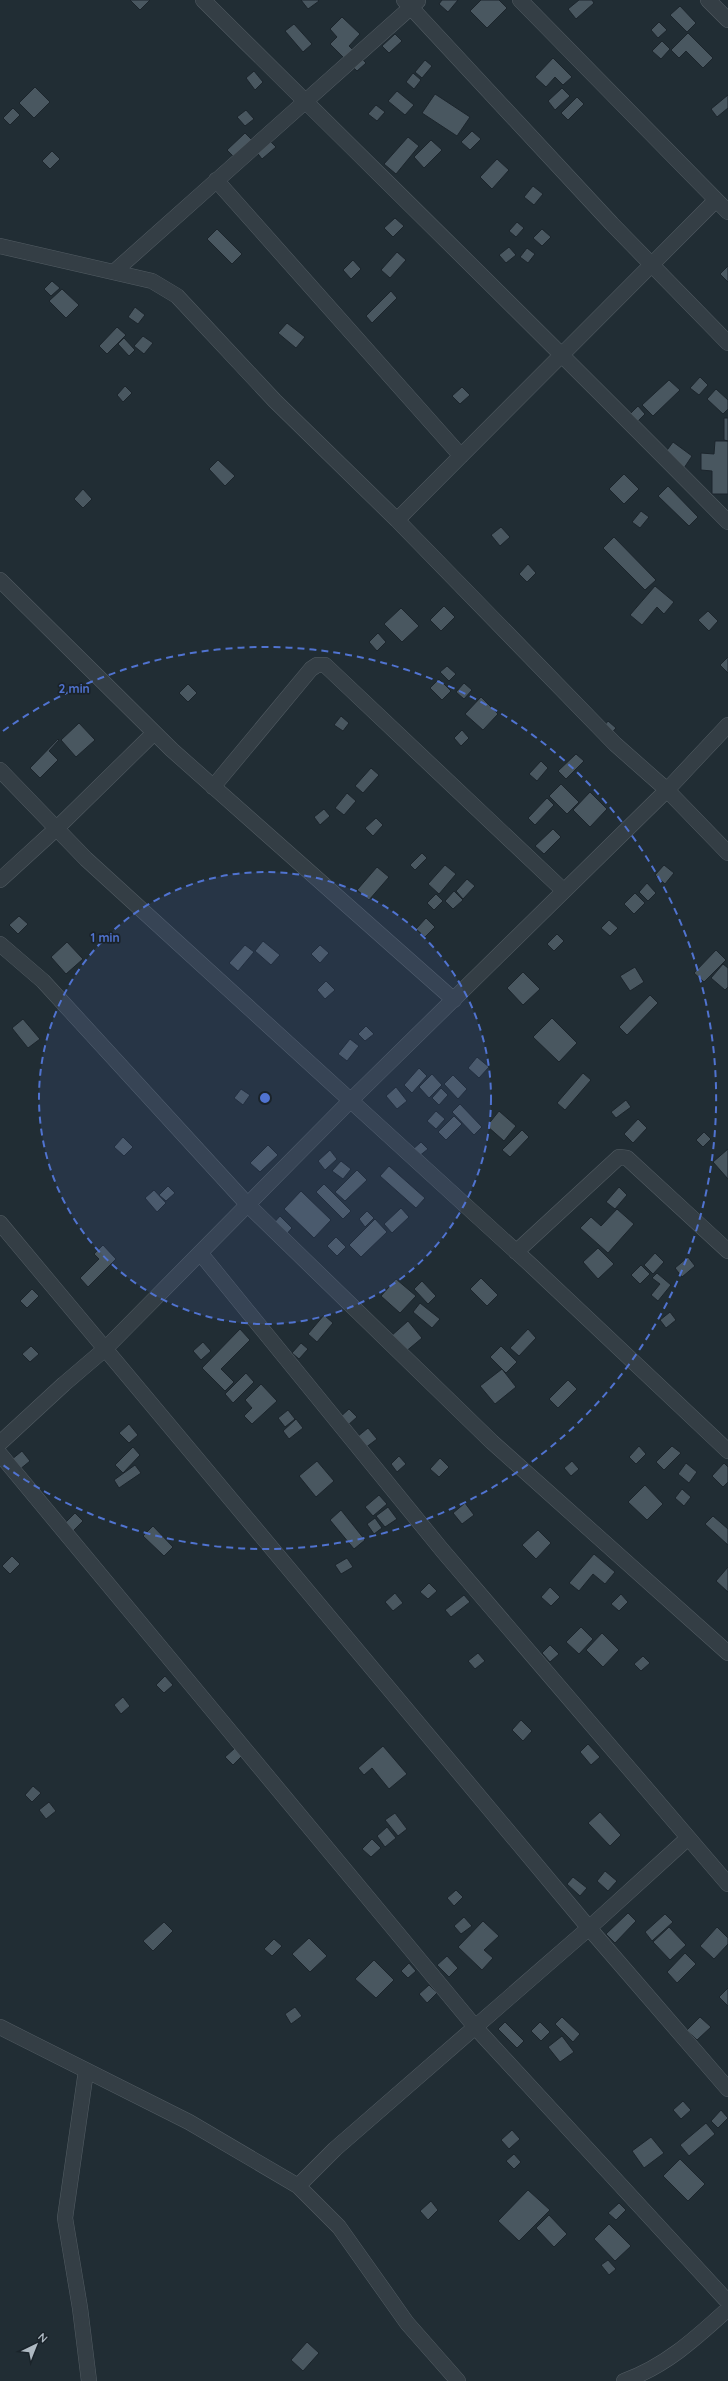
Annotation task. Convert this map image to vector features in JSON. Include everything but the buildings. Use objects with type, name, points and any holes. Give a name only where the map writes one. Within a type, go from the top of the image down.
[{"type":"street","points":[[203,0],[562,353],[728,522]]},
{"type":"street","points":[[520,0],[728,212]]},
{"type":"street","points":[[708,0],[728,20]]},
{"type":"street","points":[[115,272],[216,180],[306,102],[411,2],[652,264],[728,343]]},
{"type":"street","points":[[216,180],[461,456]]},
{"type":"street","points":[[397,520],[716,200]]},
{"type":"street","points":[[0,246],[152,280],[177,296],[275,401],[397,520],[615,744],[667,790],[728,853]]},
{"type":"street","points":[[0,580],[154,733],[454,1000]]},
{"type":"street","points":[[213,787],[311,669],[317,665],[325,665],[564,891]]},
{"type":"street","points":[[0,1443],[64,1384],[105,1350],[351,1100],[667,790],[727,728]]},
{"type":"street","points":[[0,880],[57,828],[154,733]]},
{"type":"street","points":[[0,770],[86,859],[516,1252],[728,1451]]},
{"type":"street","points":[[3,952],[43,981],[248,1205],[492,1442],[728,1653]]},
{"type":"street","points":[[516,1252],[619,1157],[628,1158],[728,1251]]},
{"type":"street","points":[[0,1223],[589,1928],[728,2089]]},
{"type":"street","points":[[201,1254],[442,1550],[728,1884]]},
{"type":"street","points":[[0,1454],[476,2028],[728,2302]]},
{"type":"street","points":[[298,2186],[335,2149],[476,2028],[688,1838]]},
{"type":"street","points":[[0,2027],[189,2122],[298,2186],[339,2227],[407,2323],[458,2381]]},
{"type":"street","points":[[86,2071],[65,2218],[80,2308],[89,2381]]},
{"type":"street","points":[[624,2381],[668,2360],[692,2342],[728,2309]]}]
